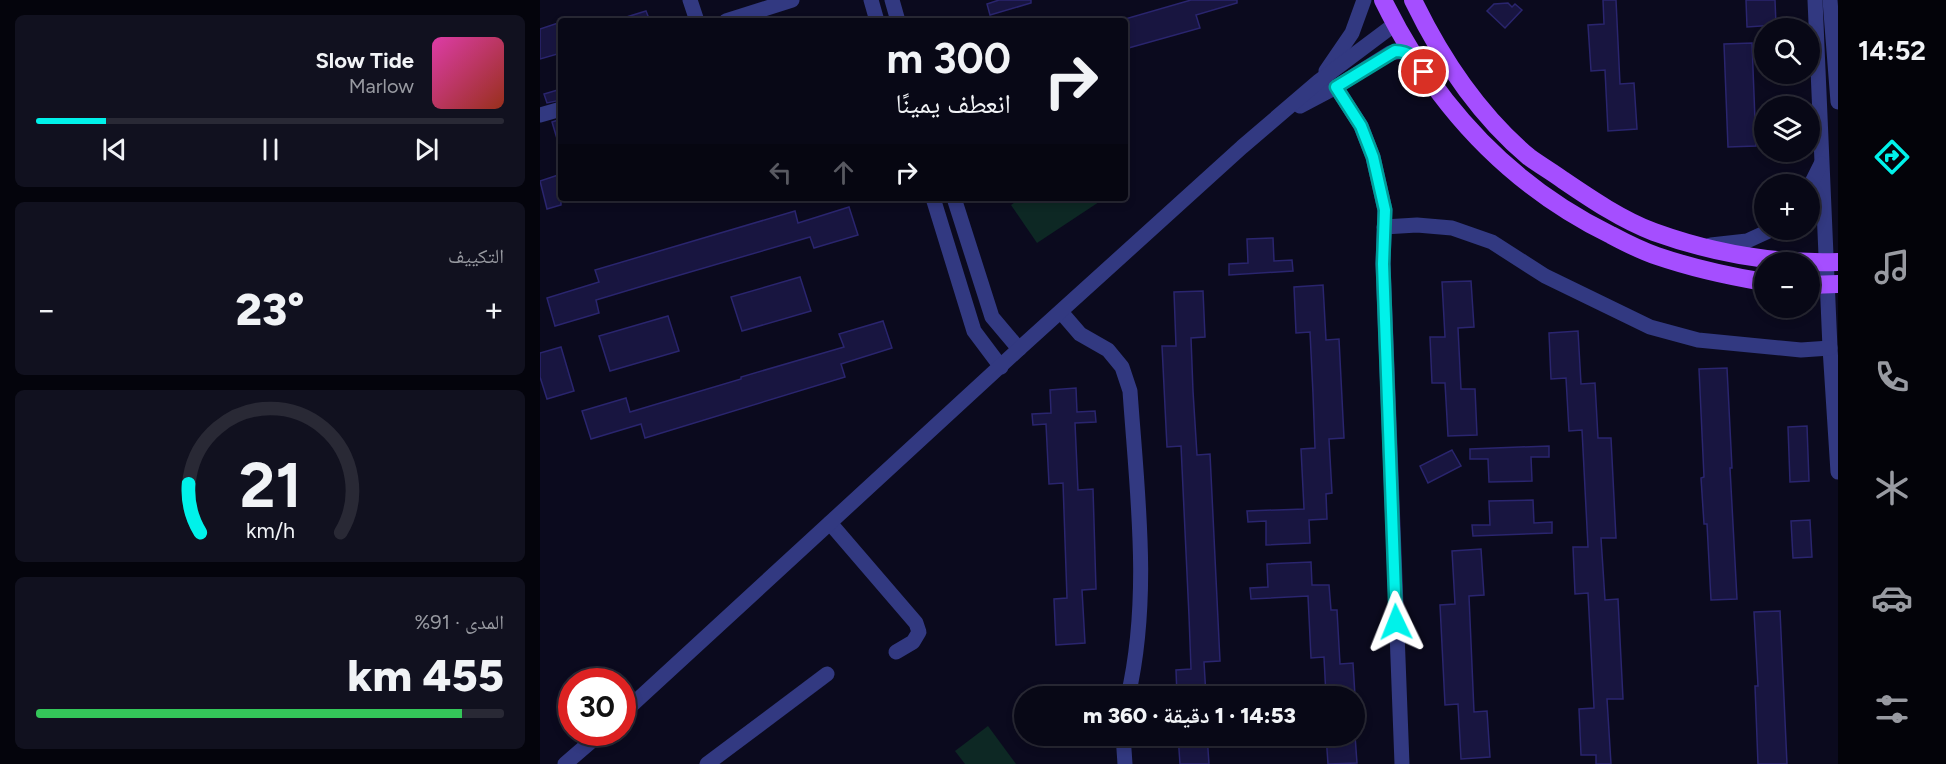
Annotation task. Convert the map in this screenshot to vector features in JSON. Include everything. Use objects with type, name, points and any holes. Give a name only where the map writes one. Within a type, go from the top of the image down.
[{"type":"main road","points":[[1383,0],[1412,55],[1453,111],[1501,161],[1559,206],[1592,226],[1655,256],[1699,269],[1754,280]]},
{"type":"main road","points":[[1413,0],[1432,38],[1478,103],[1529,157],[1590,198],[1653,231],[1700,245],[1766,258],[1832,263]]},
{"type":"street","points":[[690,0],[696,18]]},
{"type":"street","points":[[735,18],[792,0]]},
{"type":"street","points":[[871,0],[877,18]]},
{"type":"street","points":[[892,0],[897,18]]},
{"type":"street","points":[[1319,81],[1352,33],[1364,0]]},
{"type":"street","points":[[1815,0],[1823,161],[1832,263],[1830,348],[1838,472]]},
{"type":"street","points":[[1838,0],[1830,0],[1835,29],[1838,102]]},
{"type":"street","points":[[636,701],[1242,147],[1319,81],[1395,24]]},
{"type":"street","points":[[1279,117],[1336,87],[1390,53],[1403,51],[1412,55]]},
{"type":"street","points":[[1336,87],[1361,126],[1373,157],[1385,210],[1383,264],[1402,764]]},
{"type":"street","points":[[540,115],[558,110]]},
{"type":"street","points":[[1816,174],[1823,161]]},
{"type":"street","points":[[934,201],[974,331],[1001,367]]},
{"type":"street","points":[[955,201],[992,317],[1019,349]]},
{"type":"street","points":[[1384,227],[1418,225],[1452,228],[1492,242],[1545,276],[1650,327],[1698,340],[1801,350],[1830,348]]},
{"type":"street","points":[[1700,245],[1747,241],[1754,238]]},
{"type":"street","points":[[1061,312],[1080,334],[1108,350],[1122,367],[1130,392],[1141,581],[1135,668],[1130,686]]},
{"type":"street","points":[[830,523],[916,623],[919,632],[913,642],[896,652]]},
{"type":"street","points":[[707,764],[827,674]]},
{"type":"street","points":[[565,764],[586,746]]},
{"type":"street","points":[[1124,746],[1125,764]]},
{"type":"green space","points":[[1017,201],[1100,201],[1037,243],[1011,205]]},
{"type":"green space","points":[[988,726],[1016,764],[965,764],[955,751]]},
{"type":"building","points":[[999,0],[1031,0],[1031,3],[990,15],[987,4]]},
{"type":"building","points":[[1191,0],[1237,0],[1237,3],[1196,15],[1200,28],[1128,48],[1128,18]]},
{"type":"building","points":[[1603,0],[1616,0],[1620,84],[1634,83],[1637,129],[1608,131],[1605,70],[1591,71],[1588,25],[1604,24]]},
{"type":"building","points":[[1746,0],[1775,0],[1776,18],[1754,18],[1754,27],[1747,27]]},
{"type":"building","points":[[1508,3],[1512,7],[1515,4],[1522,10],[1505,28],[1487,11],[1494,4]]},
{"type":"building","points":[[646,11],[649,18],[623,18]]},
{"type":"building","points":[[558,23],[558,54],[540,59],[540,29]]},
{"type":"building","points":[[1752,43],[1754,146],[1728,147],[1724,44]]},
{"type":"building","points":[[558,90],[558,101],[547,103],[544,94]]},
{"type":"building","points":[[558,120],[558,142],[552,122]]},
{"type":"building","points":[[558,175],[558,201],[561,201],[561,205],[547,209],[540,181]]},
{"type":"building","points":[[849,207],[858,235],[814,248],[810,237],[596,300],[599,313],[555,326],[547,298],[599,282],[595,270],[795,211],[798,223]]},
{"type":"building","points":[[1273,238],[1274,261],[1292,260],[1293,271],[1229,275],[1229,264],[1248,263],[1247,239]]},
{"type":"building","points":[[800,277],[811,311],[742,331],[731,297]]},
{"type":"building","points":[[1471,281],[1474,327],[1458,328],[1461,389],[1475,389],[1477,435],[1448,436],[1445,383],[1432,383],[1430,337],[1445,337],[1442,282]]},
{"type":"building","points":[[1323,285],[1326,340],[1339,339],[1344,438],[1329,439],[1332,493],[1326,494],[1327,519],[1309,520],[1310,543],[1266,545],[1266,521],[1248,522],[1247,511],[1304,509],[1301,449],[1315,448],[1313,394],[1310,332],[1296,333],[1294,287]]},
{"type":"building","points":[[1203,291],[1205,337],[1191,338],[1193,391],[1197,455],[1210,454],[1220,661],[1204,662],[1205,686],[1177,686],[1176,670],[1191,669],[1181,446],[1167,447],[1162,346],[1176,346],[1174,292]]},
{"type":"building","points":[[668,316],[679,351],[610,371],[599,336]]},
{"type":"building","points":[[883,321],[892,348],[841,364],[845,377],[645,438],[641,424],[591,439],[582,411],[626,398],[630,412],[741,379],[741,377],[844,347],[839,334]]},
{"type":"building","points":[[1578,331],[1581,384],[1595,383],[1598,438],[1611,438],[1616,538],[1601,538],[1605,600],[1618,599],[1623,699],[1607,699],[1611,764],[1596,764],[1596,755],[1581,755],[1579,709],[1594,708],[1588,593],[1575,594],[1573,547],[1588,547],[1582,430],[1569,431],[1566,378],[1551,379],[1549,333]]},
{"type":"building","points":[[561,347],[574,391],[547,399],[540,377],[540,353]]},
{"type":"building","points":[[1727,368],[1737,599],[1711,600],[1707,524],[1704,524],[1701,478],[1704,477],[1699,369]]},
{"type":"building","points":[[1076,388],[1077,412],[1095,411],[1096,422],[1075,423],[1078,490],[1093,489],[1096,589],[1082,590],[1085,643],[1056,645],[1054,599],[1067,598],[1063,483],[1049,484],[1046,424],[1033,425],[1032,414],[1051,413],[1050,390]]},
{"type":"building","points":[[1807,426],[1809,481],[1790,482],[1788,427]]},
{"type":"building","points":[[1549,446],[1549,457],[1531,457],[1532,481],[1489,482],[1488,459],[1470,459],[1470,449]]},
{"type":"building","points":[[1452,450],[1461,466],[1428,483],[1420,466]]},
{"type":"building","points":[[1533,500],[1534,523],[1552,522],[1552,533],[1473,536],[1472,525],[1490,525],[1489,501]]},
{"type":"building","points":[[1810,520],[1812,557],[1793,558],[1791,521]]},
{"type":"building","points":[[1481,549],[1484,595],[1469,596],[1474,712],[1487,711],[1490,757],[1461,759],[1458,704],[1445,705],[1440,605],[1455,604],[1452,551]]},
{"type":"building","points":[[1311,562],[1312,585],[1329,585],[1331,610],[1337,610],[1340,664],[1353,663],[1354,686],[1325,686],[1324,657],[1311,658],[1308,596],[1251,599],[1250,588],[1268,587],[1267,564]]},
{"type":"building","points":[[1780,611],[1787,764],[1758,764],[1755,686],[1758,686],[1754,612]]},
{"type":"building","points":[[1179,746],[1208,746],[1209,764],[1180,764]]},
{"type":"building","points":[[1327,746],[1356,746],[1357,763],[1328,764]]},
{"type":"route","points":[[1396,622],[1383,264],[1385,210],[1373,157],[1361,126],[1336,87],[1395,51],[1403,51],[1412,55],[1424,72]]}]
